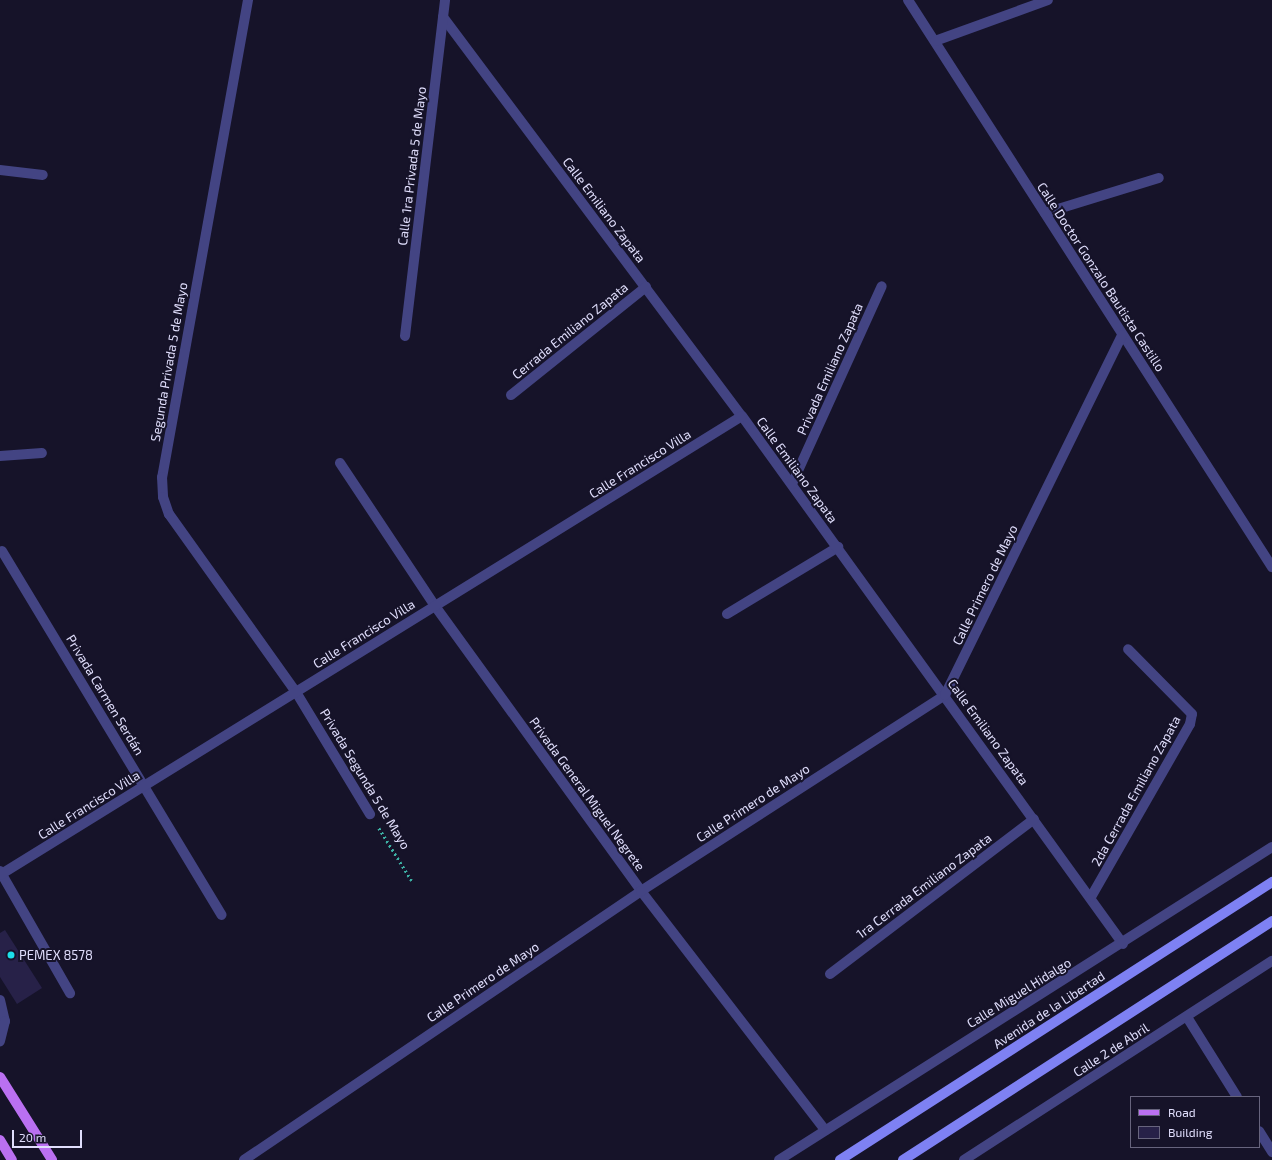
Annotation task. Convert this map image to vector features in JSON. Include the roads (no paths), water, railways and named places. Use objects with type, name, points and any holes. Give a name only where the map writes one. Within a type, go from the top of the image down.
[{"type":"main road","points":[[0,1077],[52,1160]]},
{"type":"main road","points":[[0,1140],[12,1160]]},
{"type":"street","name":"Segunda Privada 5 de Mayo","points":[[248,0],[162,477],[162,497],[169,514],[296,692]]},
{"type":"street","name":"Calle 1ra Privada 5 de Mayo","points":[[405,336],[445,0]]},
{"type":"street","name":"Calle Doctor Gonzalo Bautista Castillo","points":[[908,0],[1272,567]]},
{"type":"street","points":[[935,41],[1048,0]]},
{"type":"street","name":"Calle Emiliano Zapata","points":[[443,17],[792,484],[1091,897],[1123,944]]},
{"type":"street","points":[[0,170],[44,175]]},
{"type":"street","points":[[1045,213],[1159,178]]},
{"type":"street","name":"Privada Emiliano Zapata","points":[[792,484],[882,286]]},
{"type":"street","name":"Cerrada Emiliano Zapata","points":[[511,395],[646,287]]},
{"type":"street","name":"Calle Primero de Mayo","points":[[244,1160],[641,891],[945,695],[1122,335]]},
{"type":"street","name":"Calle Francisco Villa","points":[[0,873],[742,416]]},
{"type":"street","points":[[0,456],[42,453]]},
{"type":"street","name":"Privada General Miguel Negrete","points":[[340,463],[435,606],[641,891],[825,1130]]},
{"type":"street","points":[[728,614],[838,547]]},
{"type":"street","name":"Privada Carmen Serdán","points":[[2,552],[145,785],[222,915]]},
{"type":"street","name":"2da Cerrada Emiliano Zapata","points":[[1091,897],[1190,724],[1192,714],[1128,649]]},
{"type":"street","name":"Privada Segunda 5 de Mayo","points":[[296,692],[370,814]]},
{"type":"street","name":"1ra Cerrada Emiliano Zapata","points":[[830,974],[1034,819]]},
{"type":"street","name":"Calle Miguel Hidalgo","points":[[779,1160],[1123,944],[1272,847]]},
{"type":"street","points":[[0,873],[70,992]]},
{"type":"street","name":"Avenida de la Libertad","points":[[840,1160],[1272,882]]},
{"type":"street","points":[[903,1160],[1272,921]]},
{"type":"street","name":"Calle 2 de Abril","points":[[964,1160],[1272,961]]},
{"type":"street","points":[[0,1000],[5,1021],[0,1041]]},
{"type":"street","points":[[1186,1017],[1236,1096]]},
{"type":"street","points":[[1260,1133],[1272,1152]]},
{"type":"place","name":"PEMEX 8578","points":[[11,955]]}]
